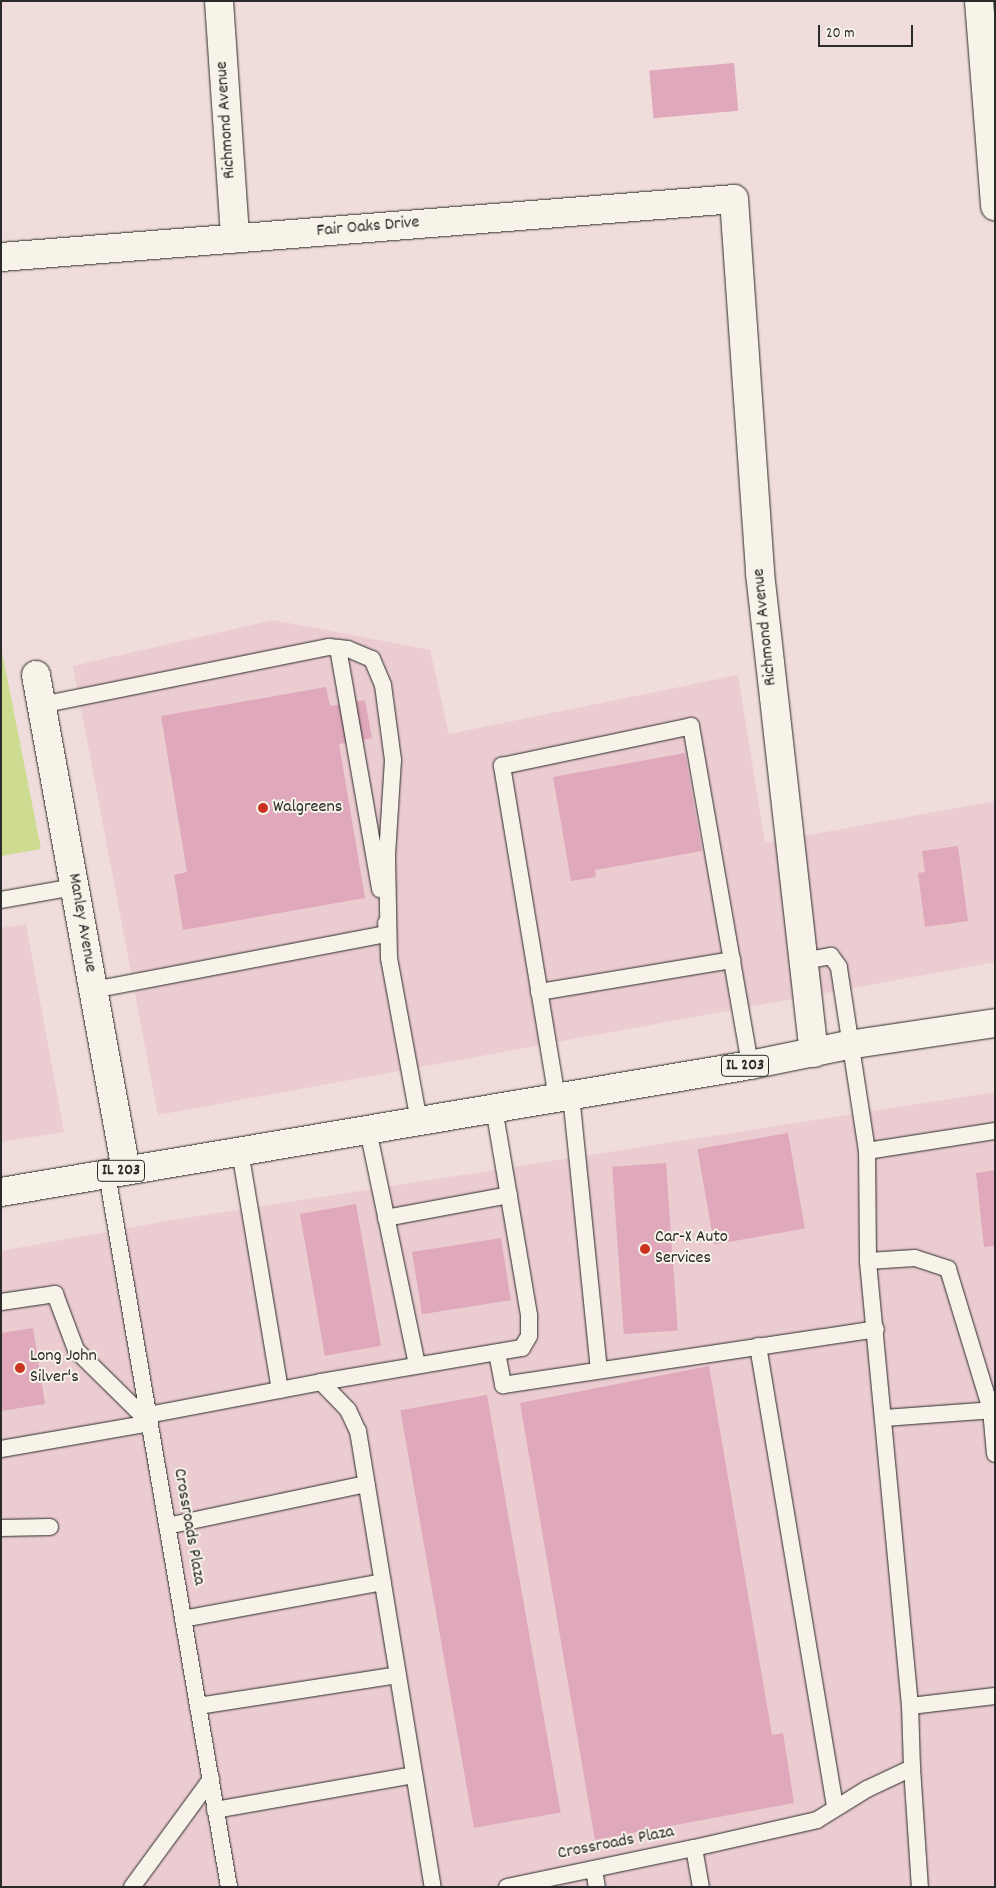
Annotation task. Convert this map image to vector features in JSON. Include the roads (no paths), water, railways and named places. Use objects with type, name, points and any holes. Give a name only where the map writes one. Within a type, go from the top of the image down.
[{"type":"street","name":"Richmond Avenue","points":[[219,1],[235,238]]},
{"type":"street","points":[[979,1],[995,206]]},
{"type":"street","name":"Richmond Avenue","points":[[734,199],[760,573],[814,1053]]},
{"type":"street","name":"Fair Oaks Drive","points":[[1,257],[734,199]]},
{"type":"street","name":"Manley Avenue","points":[[36,676],[93,990],[116,1172]]},
{"type":"street","name":"IL 203","points":[[1,1192],[750,1065],[848,1045],[995,1023]]},
{"type":"lane","points":[[41,705],[329,647],[372,659],[383,685],[389,715],[393,760],[387,855],[387,934]]},
{"type":"lane","points":[[338,648],[419,1121]]},
{"type":"lane","points":[[599,1370],[564,1096],[539,992],[502,766],[691,726],[750,1065]]},
{"type":"lane","points":[[1,900],[74,887]]},
{"type":"lane","points":[[93,990],[387,934]]},
{"type":"lane","points":[[803,961],[832,956],[836,961],[848,1045],[867,1151],[868,1261],[876,1329],[910,1706],[920,1887]]},
{"type":"lane","points":[[539,992],[732,960]]},
{"type":"lane","points":[[1,1449],[321,1382],[522,1348],[529,1336],[529,1315],[494,1108]]},
{"type":"lane","points":[[368,1130],[417,1365]]},
{"type":"lane","points":[[867,1151],[995,1131]]},
{"type":"lane","points":[[240,1151],[280,1390]]},
{"type":"lane","name":"Crossroads Plaza","points":[[116,1172],[149,1419],[228,1887]]},
{"type":"lane","points":[[386,1218],[509,1195]]},
{"type":"lane","points":[[868,1261],[915,1258],[948,1269],[993,1410],[995,1454]]},
{"type":"lane","points":[[1,1302],[55,1294],[76,1350],[149,1419]]},
{"type":"lane","points":[[497,1353],[503,1385],[876,1329]]},
{"type":"lane","points":[[758,1346],[835,1806]]},
{"type":"lane","points":[[321,1382],[348,1410],[358,1431],[433,1887]]},
{"type":"lane","points":[[884,1418],[993,1410]]},
{"type":"lane","points":[[167,1526],[367,1484]]},
{"type":"lane","points":[[1,1528],[50,1528]]},
{"type":"lane","points":[[183,1619],[382,1582]]},
{"type":"lane","points":[[198,1706],[398,1675]]},
{"type":"lane","points":[[910,1706],[995,1696]]},
{"type":"lane","points":[[694,1848],[818,1820],[835,1806],[912,1768]]},
{"type":"lane","points":[[215,1810],[414,1775]]},
{"type":"lane","points":[[132,1887],[211,1779]]},
{"type":"lane","name":"Crossroads Plaza","points":[[507,1887],[694,1848],[701,1887]]},
{"type":"lane","points":[[594,1869],[597,1887]]},
{"type":"place","name":"Walgreens","points":[[263,808]]},
{"type":"place","name":"Car-X Auto Services","points":[[645,1249]]},
{"type":"place","name":"Long John Silver's","points":[[20,1368]]}]
